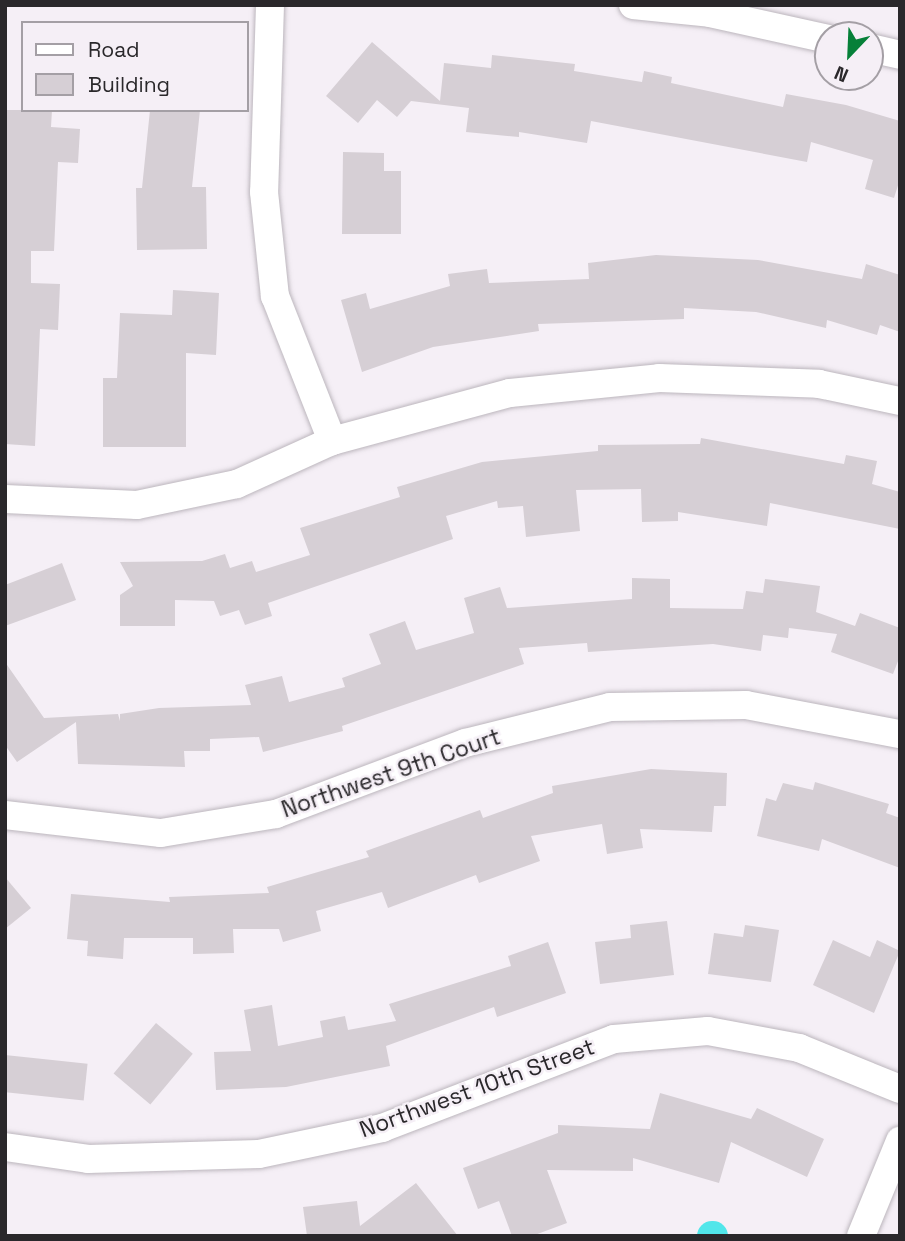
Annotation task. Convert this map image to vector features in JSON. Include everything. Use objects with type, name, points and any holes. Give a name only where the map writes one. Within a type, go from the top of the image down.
[{"type":"street","points":[[270,5],[264,192],[275,296],[332,441]]},
{"type":"street","points":[[633,5],[710,13],[814,36]]},
{"type":"street","points":[[5,499],[137,505],[237,484],[332,441],[510,393],[659,378],[819,384],[900,401]]},
{"type":"street","name":"Northwest 9th Court","points":[[5,815],[161,833],[276,814],[465,743],[610,708],[746,705],[900,734]]},
{"type":"street","name":"Northwest 10th Street","points":[[5,1147],[88,1159],[259,1154],[382,1128],[614,1039],[708,1031],[799,1048],[900,1089]]},
{"type":"street","points":[[861,1236],[900,1141]]},
{"type":"building","points":[[372,42],[440,101],[444,63],[491,68],[492,55],[575,64],[574,71],[642,82],[644,71],[672,77],[671,83],[783,107],[786,94],[846,105],[900,121],[900,179],[894,198],[865,189],[873,160],[811,142],[807,162],[591,121],[587,143],[519,132],[519,137],[466,132],[469,108],[411,101],[397,117],[377,100],[358,123],[326,96]]},
{"type":"building","points":[[5,110],[52,112],[51,127],[80,129],[78,163],[58,162],[54,251],[31,251],[31,283],[60,284],[58,330],[40,329],[35,446],[5,444]]},
{"type":"building","points":[[150,112],[200,112],[192,187],[206,187],[207,249],[137,250],[136,188],[142,188]]},
{"type":"building","points":[[343,152],[384,153],[384,171],[401,171],[401,234],[342,234]]},
{"type":"building","points":[[656,255],[758,260],[862,279],[866,264],[900,275],[900,332],[880,325],[877,335],[827,320],[826,328],[756,312],[684,308],[684,319],[538,324],[539,331],[433,347],[362,372],[341,300],[366,293],[370,309],[450,286],[448,274],[487,269],[489,283],[589,279],[588,263]]},
{"type":"building","points":[[173,290],[219,293],[216,355],[186,353],[186,447],[103,447],[103,378],[117,378],[120,313],[172,315]]},
{"type":"building","points":[[701,438],[844,464],[846,455],[877,461],[872,484],[900,492],[900,529],[770,503],[767,526],[678,512],[678,521],[642,522],[641,489],[576,490],[580,531],[526,537],[523,506],[498,508],[497,501],[446,516],[453,539],[268,603],[272,616],[245,625],[239,610],[220,616],[214,601],[175,600],[175,626],[120,626],[120,595],[133,586],[120,562],[202,561],[225,554],[230,568],[252,561],[256,572],[310,555],[300,528],[400,497],[397,487],[482,462],[598,451],[598,445],[700,444]]},
{"type":"building","points":[[62,563],[76,600],[5,626],[5,585]]},
{"type":"building","points":[[632,578],[670,579],[670,608],[743,609],[746,591],[763,593],[765,579],[820,586],[816,612],[855,626],[860,613],[900,628],[900,656],[893,674],[831,652],[837,634],[789,628],[788,638],[763,635],[761,651],[713,644],[588,652],[587,643],[519,648],[524,664],[342,726],[343,731],[263,752],[259,737],[210,739],[210,751],[184,751],[185,767],[78,764],[76,722],[17,762],[5,745],[5,662],[44,718],[118,714],[120,721],[120,714],[159,708],[251,705],[245,685],[282,676],[289,702],[345,687],[342,678],[381,664],[369,634],[405,621],[416,650],[474,633],[464,598],[500,587],[507,608],[632,599]]},
{"type":"building","points":[[651,769],[727,773],[726,806],[714,806],[712,832],[640,829],[643,848],[607,854],[602,824],[531,836],[540,861],[479,883],[476,875],[388,908],[382,892],[316,911],[321,931],[283,942],[279,929],[233,929],[234,953],[193,954],[193,938],[124,938],[123,959],[87,956],[88,941],[67,939],[71,894],[170,902],[169,897],[269,893],[267,887],[369,857],[366,851],[480,810],[483,818],[553,793],[552,786]]},
{"type":"building","points":[[815,782],[889,804],[886,813],[900,818],[900,868],[822,839],[819,851],[757,836],[766,798],[776,801],[783,783],[813,790]]},
{"type":"building","points":[[5,877],[31,908],[5,929]]},
{"type":"building","points":[[667,921],[674,975],[600,984],[595,942],[631,938],[630,925]]},
{"type":"building","points":[[745,925],[779,930],[771,982],[708,974],[714,933],[743,937]]},
{"type":"building","points":[[833,940],[870,957],[877,940],[900,951],[874,1013],[813,985]]},
{"type":"building","points":[[548,942],[566,993],[497,1017],[494,1007],[386,1046],[390,1066],[286,1087],[216,1090],[214,1052],[251,1051],[244,1010],[272,1005],[278,1046],[323,1037],[320,1021],[345,1016],[348,1030],[396,1021],[389,1004],[511,966],[508,956]]},
{"type":"building","points":[[156,1023],[193,1054],[150,1104],[114,1074]]},
{"type":"building","points":[[5,1055],[88,1064],[84,1100],[5,1092]]},
{"type":"building","points":[[660,1093],[751,1119],[757,1108],[824,1139],[807,1177],[731,1142],[719,1183],[633,1158],[633,1171],[547,1170],[567,1223],[532,1236],[512,1236],[499,1201],[478,1209],[463,1168],[558,1133],[558,1125],[650,1129]]},
{"type":"building","points":[[416,1183],[458,1236],[307,1236],[303,1207],[357,1201],[360,1226]]}]
